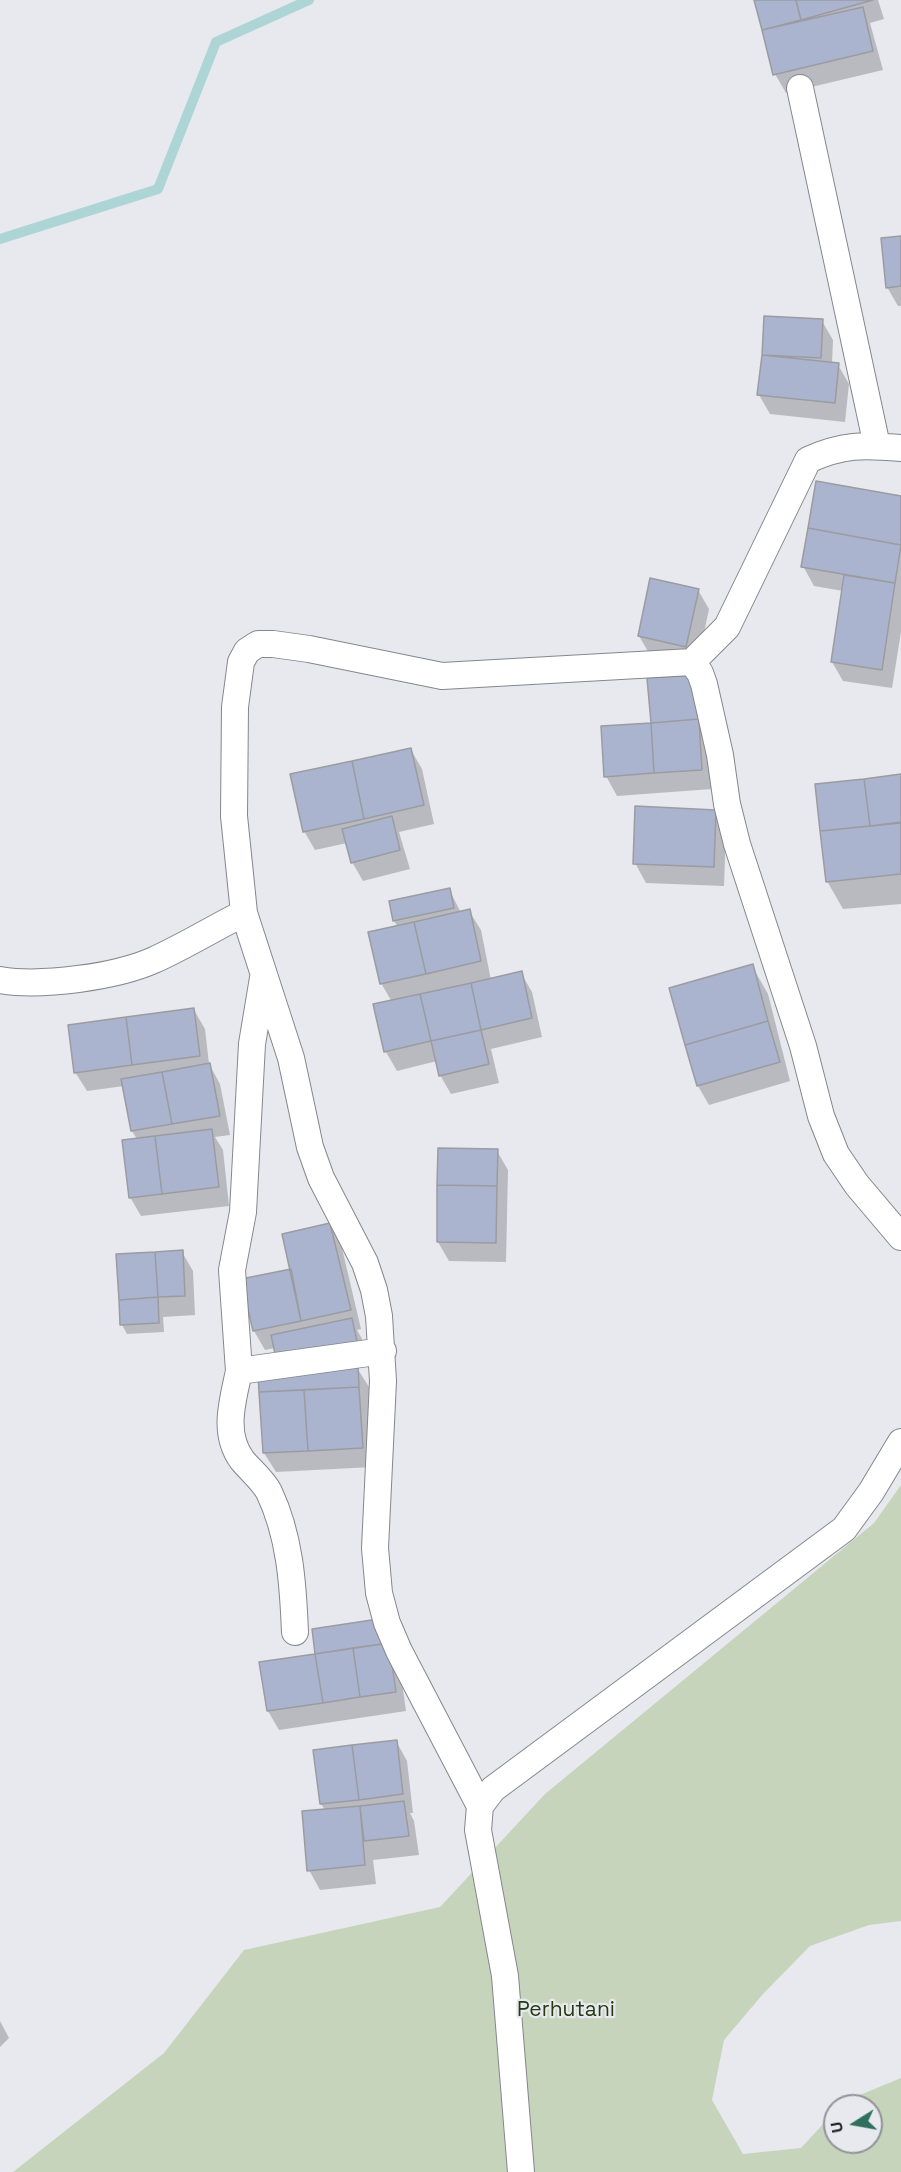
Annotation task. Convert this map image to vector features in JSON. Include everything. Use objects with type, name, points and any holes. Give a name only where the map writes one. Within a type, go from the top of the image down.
[{"type":"street","points":[[521,2172],[506,1976],[479,1839],[480,1806],[399,1651],[387,1623],[379,1593],[375,1548],[383,1351],[374,1290],[365,1263],[321,1178],[310,1147],[291,1058],[244,913],[234,816],[235,707],[240,662],[247,651],[258,644],[273,644],[309,648],[442,676],[692,662],[727,627],[808,460],[827,451],[850,445],[889,447],[800,87]]},
{"type":"street","points":[[692,662],[704,684],[737,844],[803,1046],[821,1116],[836,1154],[856,1185],[901,1237]]},
{"type":"street","points":[[0,980],[16,983],[63,981],[100,975],[152,961],[244,913]]},
{"type":"street","points":[[263,975],[252,1044],[243,1212],[232,1270],[239,1371],[229,1418],[232,1441],[240,1457],[268,1490],[284,1534],[293,1579],[296,1632]]},
{"type":"street","points":[[239,1371],[383,1351]]},
{"type":"street","points":[[480,1806],[493,1789],[844,1529],[871,1492],[901,1442]]},
{"type":"green space","name":"Perhutani","points":[[901,1485],[901,1921],[869,1925],[810,1946],[763,1994],[724,2040],[712,2100],[743,2154],[801,2148],[823,2124],[823,2154],[883,2154],[883,2094],[862,2094],[901,2078],[901,2172],[13,2172],[164,2053],[244,1950],[440,1907],[545,1794],[874,1523]]},
{"type":"building","points":[[754,0],[796,0],[801,20],[762,30]]},
{"type":"building","points":[[796,0],[873,0],[801,20]]},
{"type":"building","points":[[863,7],[873,51],[773,75],[762,30]]},
{"type":"building","points":[[901,236],[901,286],[886,288],[881,238]]},
{"type":"building","points":[[764,316],[823,319],[821,358],[762,355]]},
{"type":"building","points":[[762,355],[839,363],[835,403],[757,395]]},
{"type":"building","points":[[816,481],[901,496],[901,545],[808,528]]},
{"type":"building","points":[[808,528],[901,545],[895,583],[801,567]]},
{"type":"building","points":[[844,575],[895,583],[882,670],[831,662]]},
{"type":"building","points":[[650,578],[699,589],[686,647],[638,636]]},
{"type":"building","points":[[695,675],[699,719],[651,723],[647,678]]},
{"type":"building","points":[[699,719],[702,770],[654,773],[651,723]]},
{"type":"building","points":[[651,723],[654,773],[604,777],[601,726]]},
{"type":"building","points":[[411,748],[424,805],[364,819],[352,761]]},
{"type":"building","points":[[352,761],[364,819],[303,832],[290,774]]},
{"type":"building","points":[[901,774],[901,822],[870,826],[864,779]]},
{"type":"building","points":[[864,779],[870,826],[820,831],[815,784]]},
{"type":"building","points":[[635,806],[716,810],[714,867],[633,864]]},
{"type":"building","points":[[392,816],[400,850],[351,863],[342,829]]},
{"type":"building","points":[[901,823],[901,874],[826,882],[820,831]]},
{"type":"building","points":[[450,888],[454,908],[393,921],[389,901]]},
{"type":"building","points":[[470,909],[481,961],[426,974],[414,922]]},
{"type":"building","points":[[414,922],[426,974],[380,984],[368,932]]},
{"type":"building","points":[[753,964],[768,1021],[685,1045],[669,988]]},
{"type":"building","points":[[522,971],[532,1018],[481,1030],[471,983]]},
{"type":"building","points":[[471,983],[481,1030],[431,1041],[420,994]]},
{"type":"building","points":[[420,994],[431,1041],[384,1052],[373,1004]]},
{"type":"building","points":[[194,1008],[200,1056],[132,1065],[126,1017]]},
{"type":"building","points":[[126,1017],[132,1065],[74,1073],[68,1025]]},
{"type":"building","points":[[768,1021],[780,1062],[697,1086],[685,1045]]},
{"type":"building","points":[[481,1030],[489,1064],[439,1076],[431,1041]]},
{"type":"building","points":[[210,1063],[220,1116],[172,1124],[162,1072]]},
{"type":"building","points":[[162,1072],[172,1124],[131,1131],[121,1079]]},
{"type":"building","points":[[212,1129],[219,1187],[162,1194],[155,1136]]},
{"type":"building","points":[[155,1136],[162,1194],[129,1198],[122,1140]]},
{"type":"building","points":[[438,1148],[498,1149],[497,1186],[437,1185]]},
{"type":"building","points":[[437,1185],[497,1186],[496,1243],[437,1242]]},
{"type":"building","points":[[330,1223],[351,1310],[301,1321],[282,1234]]},
{"type":"building","points":[[183,1250],[185,1296],[158,1297],[155,1252]]},
{"type":"building","points":[[155,1252],[158,1297],[119,1300],[116,1254]]},
{"type":"building","points":[[291,1269],[301,1321],[253,1331],[241,1279]]},
{"type":"building","points":[[158,1297],[159,1323],[120,1325],[119,1300]]},
{"type":"building","points":[[352,1318],[358,1346],[277,1363],[271,1335]]},
{"type":"building","points":[[358,1366],[359,1387],[259,1392],[258,1372]]},
{"type":"building","points":[[359,1387],[363,1448],[308,1451],[304,1390]]},
{"type":"building","points":[[304,1390],[308,1451],[263,1453],[259,1392]]},
{"type":"building","points":[[385,1618],[389,1643],[315,1654],[312,1629]]},
{"type":"building","points":[[389,1643],[396,1692],[360,1697],[353,1648]]},
{"type":"building","points":[[353,1648],[360,1697],[323,1703],[315,1654]]},
{"type":"building","points":[[315,1654],[323,1703],[267,1711],[259,1662]]},
{"type":"building","points":[[397,1740],[403,1794],[359,1800],[352,1745]]},
{"type":"building","points":[[352,1745],[359,1800],[320,1804],[313,1750]]},
{"type":"building","points":[[404,1801],[409,1836],[364,1841],[360,1806]]},
{"type":"building","points":[[360,1806],[365,1865],[307,1871],[302,1811]]},
{"type":"waterway","points":[[0,239],[158,189],[216,42],[309,0]]}]
